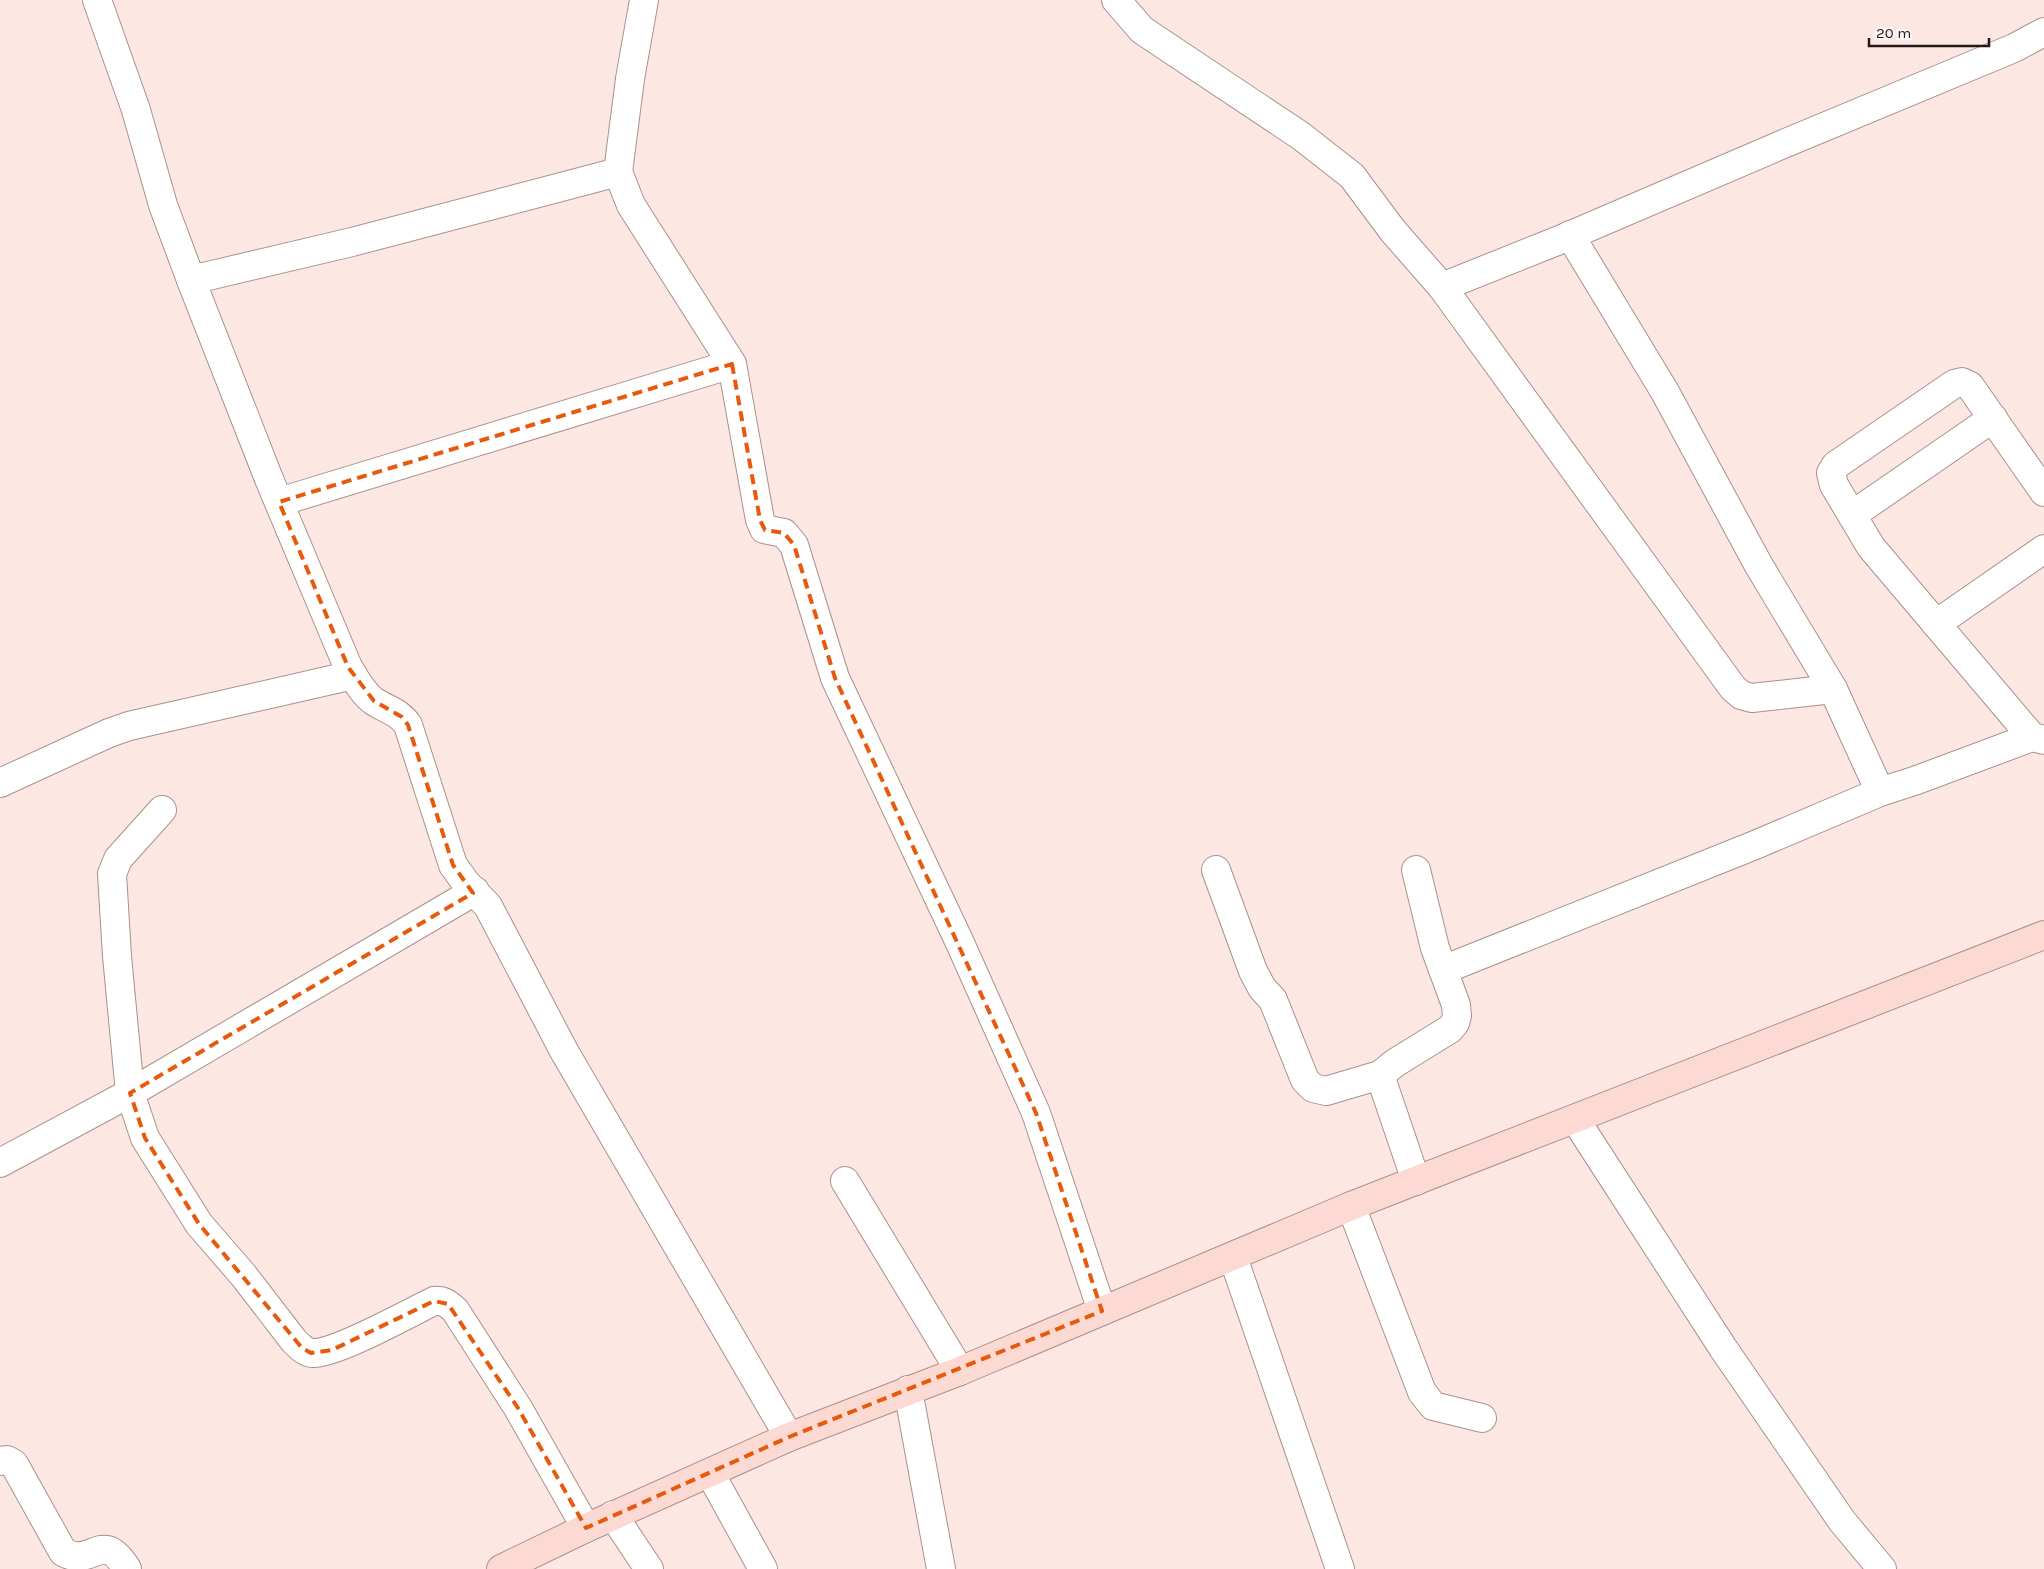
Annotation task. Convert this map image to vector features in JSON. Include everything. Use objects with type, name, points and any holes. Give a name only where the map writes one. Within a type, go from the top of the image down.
[{"type":"street","points":[[97,0],[136,110],[163,205],[191,280],[279,502],[354,676],[374,701],[402,717],[408,725],[453,865],[466,883],[488,906],[564,1052],[789,1437]]},
{"type":"street","points":[[644,0],[630,79],[618,172],[631,205],[732,364],[760,520],[764,529],[784,533],[794,545],[835,678],[956,934],[1036,1113],[1102,1311]]},
{"type":"street","points":[[1116,0],[1142,30],[1301,136],[1352,176],[1393,231],[1442,287],[1732,688],[1741,695],[1752,698],[1833,689]]},
{"type":"street","points":[[1442,287],[2014,48],[2044,32]]},
{"type":"street","points":[[191,280],[362,239],[618,172]]},
{"type":"street","points":[[1570,235],[1665,392],[1758,564],[1833,689],[1880,792]]},
{"type":"street","points":[[279,502],[732,364]]},
{"type":"street","points":[[1443,970],[1755,845],[1880,792],[2038,738],[1936,624],[1871,547],[1831,478],[1831,473],[1836,464],[1954,384],[1962,382],[1970,386],[2044,492]]},
{"type":"street","points":[[1852,515],[1992,418]]},
{"type":"street","points":[[1936,624],[2044,549]]},
{"type":"street","points":[[0,783],[109,733],[129,726],[354,676]]},
{"type":"street","points":[[162,810],[118,859],[112,874],[117,956],[130,1093],[145,1138],[199,1224],[244,1276],[294,1341],[302,1348],[311,1353],[332,1350],[434,1301],[442,1300],[454,1310],[518,1408],[586,1528]]},
{"type":"street","points":[[1216,870],[1253,971],[1262,988],[1273,1000],[1305,1080],[1313,1088],[1326,1091],[1380,1074],[1450,1029],[1455,1023],[1457,1016],[1456,1005],[1435,948],[1416,870]]},
{"type":"street","points":[[0,1163],[130,1093],[475,891]]},
{"type":"street","points":[[501,1569],[613,1515],[789,1437],[960,1371],[1350,1206],[2044,935]]},
{"type":"street","points":[[1380,1074],[1416,1181]]},
{"type":"street","points":[[1574,1120],[1728,1356],[1842,1521],[1882,1569]]},
{"type":"street","points":[[845,1181],[960,1371]]},
{"type":"street","points":[[1350,1206],[1422,1392],[1433,1406],[1482,1418]]},
{"type":"street","points":[[1233,1257],[1340,1569]]},
{"type":"street","points":[[908,1390],[941,1569]]},
{"type":"street","points":[[0,1461],[7,1460],[14,1464],[63,1552],[71,1557],[82,1557],[104,1549],[113,1551],[128,1569]]},
{"type":"street","points":[[710,1473],[764,1569]]},
{"type":"street","points":[[613,1515],[649,1569]]},
{"type":"highlighted area","points":[[732,364],[760,520],[765,530],[784,533],[794,545],[835,678],[1036,1113],[1102,1311],[789,1437],[586,1528],[518,1408],[448,1304],[434,1301],[332,1350],[311,1353],[302,1348],[199,1224],[145,1138],[130,1093],[473,893],[453,865],[408,725],[402,717],[374,701],[348,667],[279,502]]}]
